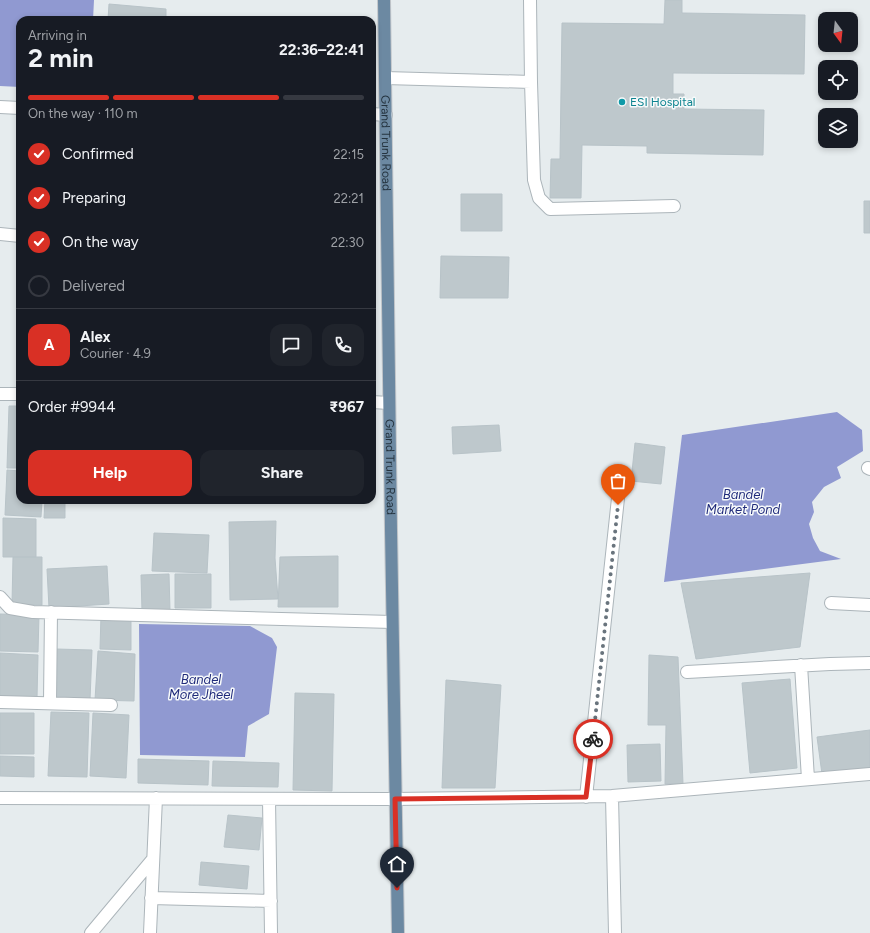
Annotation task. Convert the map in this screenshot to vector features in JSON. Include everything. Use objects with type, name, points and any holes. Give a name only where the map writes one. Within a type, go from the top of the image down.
[{"type":"main road","name":"Grand Trunk Road","points":[[384,0],[392,622],[398,933]]},
{"type":"street","points":[[530,0],[534,180],[539,198],[550,209],[674,206]]},
{"type":"street","points":[[385,78],[531,82]]},
{"type":"street","points":[[0,107],[16,108]]},
{"type":"street","points":[[376,114],[386,115]]},
{"type":"street","points":[[0,234],[16,236]]},
{"type":"street","points":[[0,394],[16,394]]},
{"type":"street","points":[[376,402],[389,403]]},
{"type":"street","points":[[586,797],[619,489]]},
{"type":"street","points":[[0,597],[10,608],[33,612],[392,622]]},
{"type":"street","points":[[831,603],[870,605]]},
{"type":"street","points":[[50,702],[51,612]]},
{"type":"street","points":[[687,672],[801,665],[870,663]]},
{"type":"street","points":[[801,665],[808,779]]},
{"type":"street","points":[[0,702],[50,702],[112,705]]},
{"type":"street","points":[[0,798],[395,799],[586,797],[870,774]]},
{"type":"street","points":[[612,796],[615,933]]},
{"type":"street","points":[[150,933],[156,798]]},
{"type":"street","points":[[269,799],[271,933]]},
{"type":"street","points":[[92,933],[153,858]]},
{"type":"street","points":[[151,898],[271,901]]},
{"type":"water","points":[[0,0],[94,0],[93,16],[16,16],[16,87],[0,86]]},
{"type":"water","name":"Bandel Market Pond","points":[[837,412],[862,430],[863,451],[837,467],[841,478],[824,487],[812,502],[814,512],[809,524],[813,538],[820,551],[841,559],[664,582],[682,435]]},
{"type":"water","name":"Bandel More Jheel","points":[[139,624],[250,626],[272,638],[277,647],[269,714],[248,726],[245,757],[140,755]]},
{"type":"building","name":"ESI Hospital","points":[[665,0],[682,0],[682,13],[805,15],[804,74],[673,73],[673,94],[684,94],[684,109],[764,110],[763,155],[647,153],[647,146],[582,145],[581,198],[550,198],[551,159],[560,159],[562,23],[664,24]]},
{"type":"building","points":[[109,4],[166,9],[166,16],[108,16]]},
{"type":"building","points":[[461,194],[502,194],[502,231],[461,231]]},
{"type":"building","points":[[864,201],[870,201],[870,233],[864,233]]},
{"type":"building","points":[[441,256],[509,257],[508,298],[440,298]]},
{"type":"building","points":[[9,406],[16,406],[16,468],[7,468]]},
{"type":"building","points":[[499,425],[501,451],[453,454],[452,427]]},
{"type":"building","points":[[635,443],[665,447],[661,484],[631,481]]},
{"type":"building","points":[[7,470],[16,471],[16,504],[42,504],[41,517],[5,515]]},
{"type":"building","points":[[45,504],[65,504],[65,518],[44,518]]},
{"type":"building","points":[[3,518],[36,519],[36,557],[3,557]]},
{"type":"building","points":[[276,521],[275,558],[278,599],[230,600],[229,522]]},
{"type":"building","points":[[154,533],[209,535],[207,573],[152,571]]},
{"type":"building","points":[[338,556],[338,607],[278,607],[280,557]]},
{"type":"building","points":[[13,557],[42,557],[42,605],[12,604]]},
{"type":"building","points":[[107,566],[109,604],[49,608],[47,569]]},
{"type":"building","points":[[810,573],[800,647],[696,659],[681,583]]},
{"type":"building","points":[[169,574],[170,611],[142,611],[141,575]]},
{"type":"building","points":[[175,574],[211,574],[211,608],[175,608]]},
{"type":"building","points":[[0,614],[39,615],[38,652],[0,651]]},
{"type":"building","points":[[101,615],[131,615],[131,650],[100,649]]},
{"type":"building","points":[[56,649],[92,650],[90,700],[54,699]]},
{"type":"building","points":[[98,651],[135,654],[134,701],[95,700]]},
{"type":"building","points":[[0,653],[38,655],[37,698],[0,697]]},
{"type":"building","points":[[649,655],[678,657],[683,784],[665,784],[666,725],[648,725]]},
{"type":"building","points":[[790,679],[797,768],[750,773],[742,683]]},
{"type":"building","points":[[446,680],[501,685],[495,788],[442,788]]},
{"type":"building","points":[[295,693],[334,694],[332,791],[293,790]]},
{"type":"building","points":[[51,712],[89,713],[87,777],[48,776]]},
{"type":"building","points":[[0,713],[34,713],[34,754],[0,754]]},
{"type":"building","points":[[93,713],[129,715],[126,778],[90,776]]},
{"type":"building","points":[[870,730],[870,769],[822,774],[817,737]]},
{"type":"building","points":[[660,744],[661,781],[628,782],[627,745]]},
{"type":"building","points":[[0,756],[34,757],[34,777],[0,776]]},
{"type":"building","points":[[138,759],[209,761],[208,785],[138,783]]},
{"type":"building","points":[[213,761],[279,763],[278,787],[212,786]]},
{"type":"building","points":[[228,815],[262,818],[259,850],[224,847]]},
{"type":"building","points":[[201,862],[249,866],[247,889],[199,885]]},
{"type":"way so far","points":[[593,739],[618,505]]},
{"type":"place","name":"ESI Hospital","points":[[622,102]]},
{"type":"route","points":[[397,888],[395,799],[586,797],[593,739]]}]
